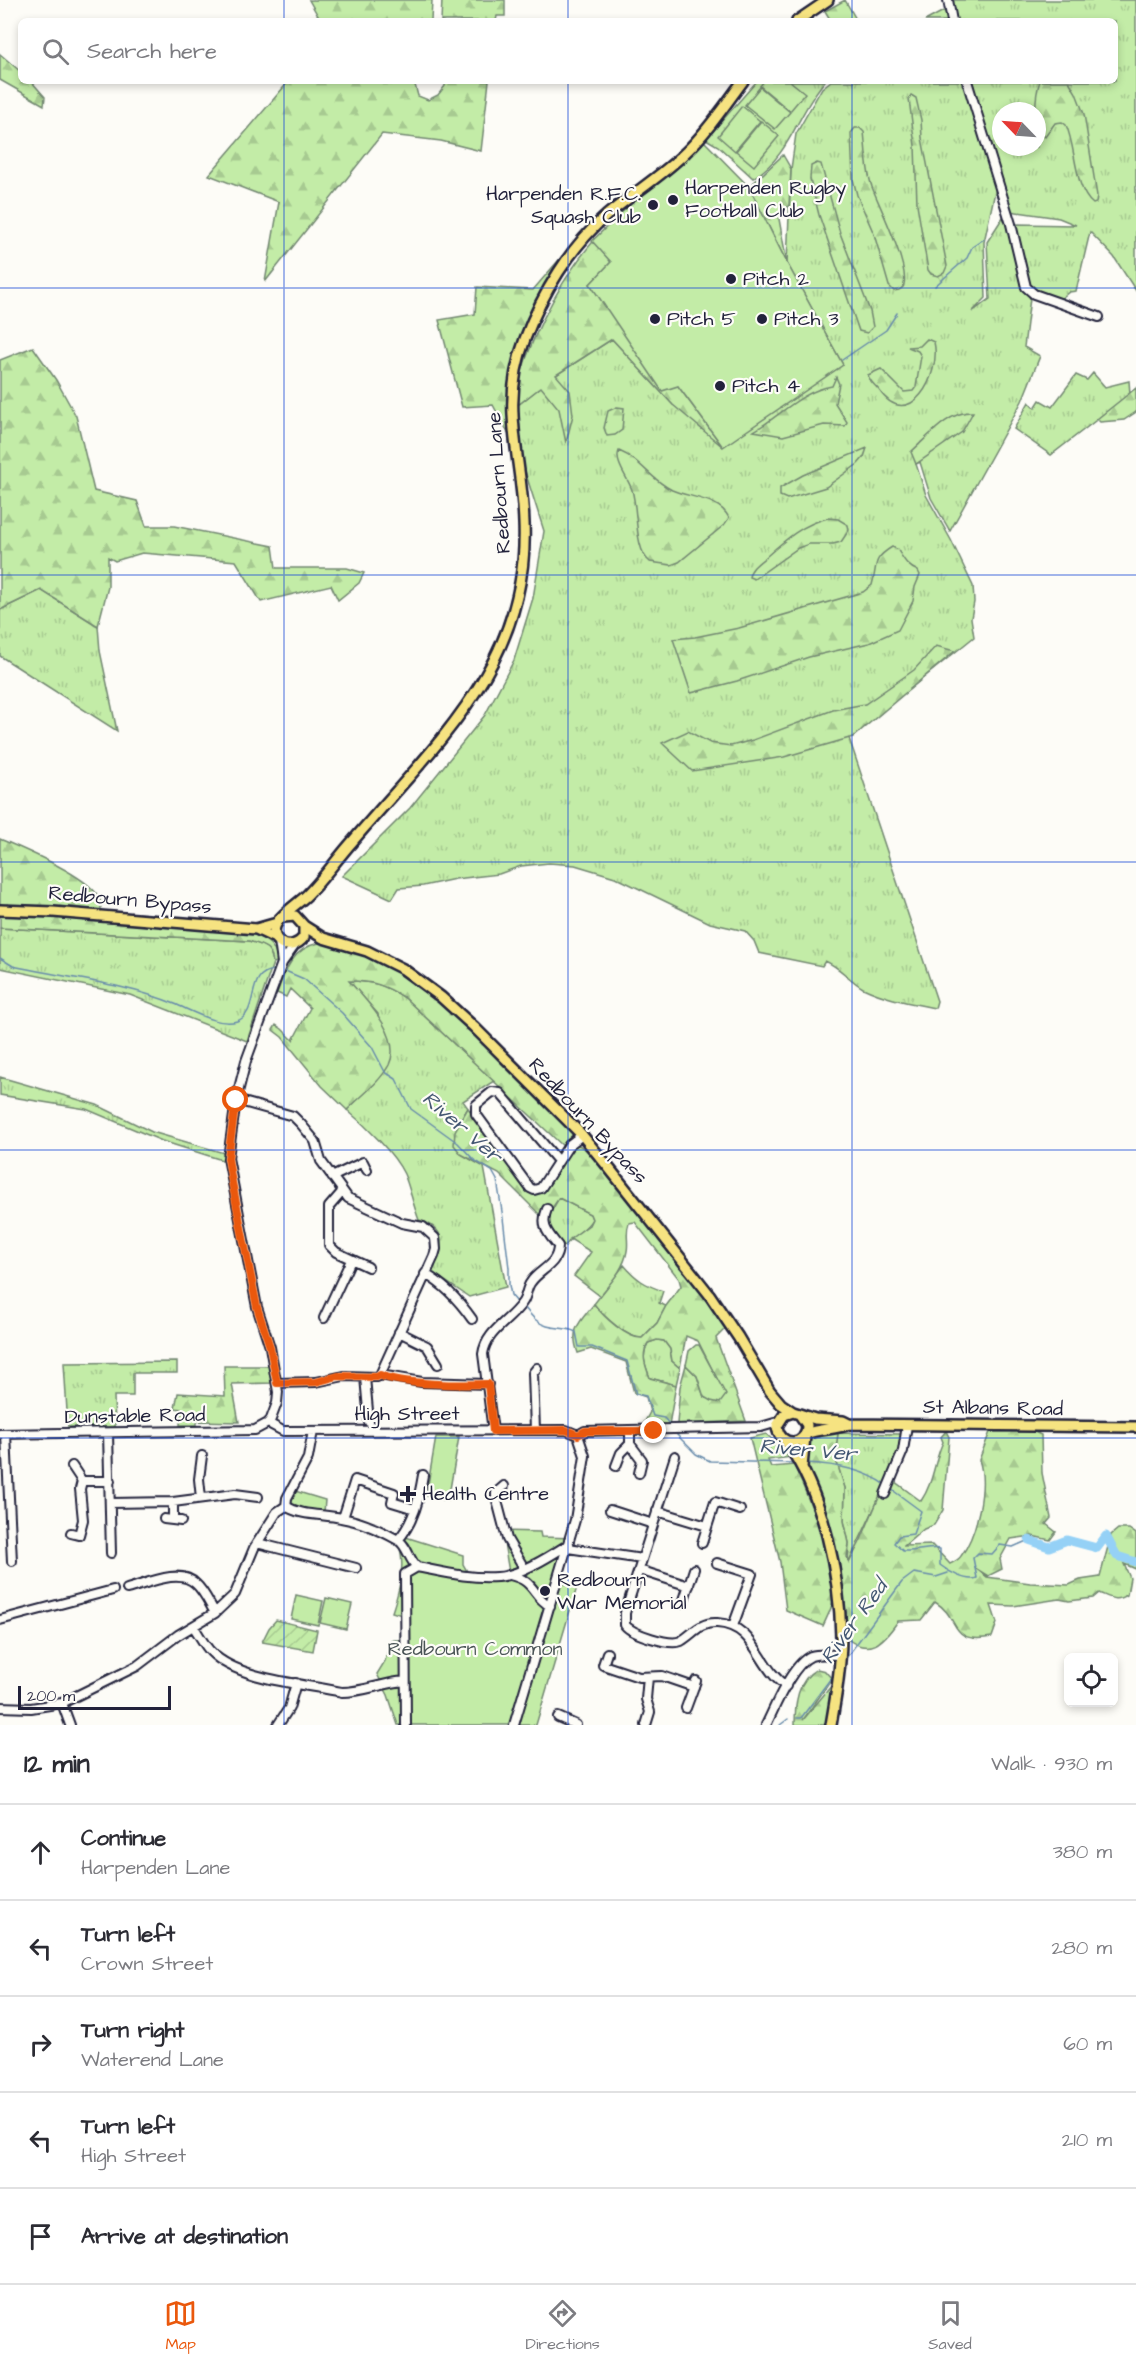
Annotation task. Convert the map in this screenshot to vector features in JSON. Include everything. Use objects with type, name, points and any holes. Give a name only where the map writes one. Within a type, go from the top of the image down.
[{"type":"main road","points":[[801,18],[828,0]]},
{"type":"main road","name":"Redbourn Lane","points":[[280,920],[305,897],[461,713],[486,678],[504,643],[519,593],[525,541],[523,506],[512,423],[513,382],[525,339],[542,302],[585,236],[607,215],[686,152],[740,84]]},
{"type":"main road","name":"Redbourn Lane","points":[[302,923],[301,907],[305,897]]},
{"type":"main road","name":"Redbourn Bypass","points":[[0,910],[256,929],[278,940]]},
{"type":"main road","points":[[292,916],[302,923],[305,933],[298,943],[288,946],[278,940],[275,930],[280,920],[292,916]]},
{"type":"main road","name":"Redbourn Bypass","points":[[256,929],[280,920]]},
{"type":"main road","name":"Redbourn Bypass","points":[[302,923],[323,938],[359,948],[384,959],[426,985],[474,1027],[582,1135],[709,1294],[770,1391],[781,1404],[796,1414]]},
{"type":"main road","name":"Redbourn Bypass","points":[[298,943],[323,938]]},
{"type":"main road","name":"Redbourn Bypass","points":[[770,1391],[778,1421]]},
{"type":"main road","points":[[801,1461],[807,1425],[796,1414],[784,1415],[778,1421],[777,1432],[801,1461],[822,1520],[831,1555],[840,1612],[840,1660],[831,1725]]},
{"type":"main road","name":"St Albans Road","points":[[796,1414],[815,1419],[843,1421],[849,1424],[1136,1427]]},
{"type":"main road","name":"St Albans Road","points":[[805,1435],[822,1428],[843,1427],[849,1424]]},
{"type":"main road","points":[[783,1439],[795,1442],[805,1435]]},
{"type":"street","points":[[948,0],[951,18]]},
{"type":"street","points":[[968,84],[1011,224],[1026,287],[1034,294],[1100,317]]},
{"type":"street","points":[[278,940],[280,969]]},
{"type":"street","points":[[268,1423],[277,1403],[277,1383],[270,1347],[257,1307],[228,1158],[236,1100],[246,1061],[280,969],[298,943]]},
{"type":"street","points":[[558,1161],[500,1093],[492,1092],[476,1105],[476,1114],[531,1190],[537,1191],[541,1188],[569,1145],[582,1135]]},
{"type":"street","points":[[236,1100],[292,1116],[315,1141],[321,1161],[342,1192],[357,1203],[402,1223],[423,1227],[432,1234],[436,1250],[380,1375]]},
{"type":"street","points":[[332,1177],[363,1162],[367,1170]]},
{"type":"street","points":[[342,1192],[328,1207],[328,1239],[333,1251],[368,1267]]},
{"type":"street","points":[[493,1431],[483,1354],[484,1344],[522,1305],[530,1282],[546,1269],[557,1252],[558,1246],[547,1232],[543,1222],[547,1209]]},
{"type":"street","points":[[324,1318],[351,1260]]},
{"type":"street","points":[[425,1274],[456,1299],[472,1319]]},
{"type":"street","points":[[399,1332],[427,1346],[438,1364]]},
{"type":"street","points":[[535,1430],[533,1373],[537,1368]]},
{"type":"street","points":[[277,1383],[316,1382],[338,1376],[377,1377],[380,1375],[422,1382],[488,1384]]},
{"type":"street","points":[[365,1377],[369,1427]]},
{"type":"street","name":"High Street","points":[[268,1423],[283,1431],[369,1427],[493,1431],[566,1430],[578,1435],[585,1431],[761,1427],[778,1421]]},
{"type":"street","name":"Dunstable Road","points":[[3,1434],[255,1430],[268,1423]]},
{"type":"street","points":[[885,1494],[903,1451],[907,1425]]},
{"type":"street","name":"High Street","points":[[761,1427],[783,1439]]},
{"type":"street","points":[[0,1707],[31,1708],[62,1703],[137,1666],[215,1613],[230,1600],[239,1588],[256,1543],[277,1512],[286,1506],[287,1498],[304,1466],[313,1431]]},
{"type":"street","points":[[630,1431],[630,1444],[642,1460],[639,1473]]},
{"type":"street","points":[[108,1433],[111,1552]]},
{"type":"street","points":[[3,1434],[12,1561]]},
{"type":"street","points":[[514,1725],[568,1546],[585,1461],[585,1452],[578,1435]]},
{"type":"street","points":[[616,1466],[621,1453],[630,1444]]},
{"type":"street","points":[[201,1498],[199,1479],[202,1456]]},
{"type":"street","points":[[675,1456],[624,1618],[625,1625],[629,1630],[672,1643],[680,1641],[692,1630],[707,1624],[719,1623],[734,1626],[746,1634],[768,1670],[786,1686]]},
{"type":"street","points":[[71,1533],[79,1535],[82,1526],[80,1489],[82,1481],[72,1466]]},
{"type":"street","points":[[398,1540],[410,1524],[423,1475]]},
{"type":"street","points":[[343,1518],[355,1480],[394,1493],[389,1511]]},
{"type":"street","points":[[82,1481],[110,1481]]},
{"type":"street","points":[[504,1486],[496,1493],[496,1497],[506,1535],[524,1568]]},
{"type":"street","points":[[110,1503],[173,1502],[235,1494],[258,1497]]},
{"type":"street","points":[[164,1519],[177,1520],[173,1502]]},
{"type":"street","points":[[392,1502],[415,1509]]},
{"type":"street","points":[[702,1544],[715,1502],[740,1510]]},
{"type":"street","points":[[286,1506],[297,1511],[343,1518],[398,1540],[417,1567]]},
{"type":"street","points":[[610,1510],[653,1524]]},
{"type":"street","points":[[657,1511],[707,1527]]},
{"type":"street","points":[[256,1543],[356,1568]]},
{"type":"street","points":[[405,1574],[417,1567],[478,1577],[510,1575],[568,1546],[642,1559]]},
{"type":"street","points":[[406,1553],[404,1681],[406,1725]]},
{"type":"street","points":[[717,1563],[752,1574],[734,1626]]},
{"type":"street","points":[[683,1603],[694,1569]]},
{"type":"street","points":[[639,1570],[689,1586]]},
{"type":"street","points":[[510,1575],[528,1582],[550,1606]]},
{"type":"street","points":[[127,1588],[181,1576],[199,1586],[215,1613]]},
{"type":"street","points":[[0,1620],[113,1590]]},
{"type":"street","points":[[193,1626],[210,1651],[225,1664],[258,1676],[342,1692],[356,1692],[384,1683],[404,1681]]},
{"type":"street","points":[[607,1653],[600,1664],[634,1676],[662,1676],[695,1684],[686,1708]]},
{"type":"street","points":[[766,1725],[786,1686],[807,1658],[816,1655],[840,1660]]},
{"type":"street","points":[[646,1725],[650,1712],[645,1696],[648,1677]]},
{"type":"street","points":[[278,1725],[289,1708],[296,1683]]},
{"type":"street","points":[[62,1703],[70,1725]]},
{"type":"street","points":[[558,1717],[571,1724]]},
{"type":"green space","points":[[309,0],[432,0],[431,18],[319,18]]},
{"type":"green space","points":[[442,0],[505,0],[505,16],[441,18]]},
{"type":"green space","points":[[845,0],[855,18],[829,18],[825,11]]},
{"type":"green space","points":[[951,0],[1136,0],[1136,291],[1114,257],[1090,232],[1076,291],[1069,292],[1059,300],[1037,294],[1028,284],[1016,224],[1076,225],[1059,218],[1003,210],[996,187],[984,242],[986,298],[972,312],[990,299],[987,242],[1005,214],[1020,281],[1030,298],[1024,347],[1040,356],[1022,401],[950,531],[931,498],[920,462],[916,464],[926,495],[973,586],[974,602],[971,618],[974,637],[849,738],[937,1001],[935,1008],[872,992],[858,985],[825,961],[822,966],[759,953],[754,941],[745,931],[710,923],[615,877],[575,865],[549,863],[521,866],[499,874],[399,888],[392,899],[342,876],[410,808],[485,715],[514,660],[533,598],[544,531],[522,462],[518,405],[556,375],[612,339],[673,405],[843,365],[787,263],[791,169],[796,134],[822,88],[827,84],[1118,84],[1118,18],[931,18],[951,7]]},
{"type":"green space","points":[[0,54],[18,69],[18,84],[34,84],[45,97],[44,105],[0,80]]},
{"type":"green space","points":[[286,84],[415,84],[418,96],[428,100],[438,95],[445,84],[489,84],[481,151],[441,141],[382,134],[265,282],[279,202],[209,175]]},
{"type":"green space","points":[[754,84],[823,84],[785,146],[766,169],[753,178],[718,146],[706,139]]},
{"type":"green space","points":[[762,84],[794,84],[805,93],[790,111],[760,86]]},
{"type":"green space","points":[[1039,84],[1071,84],[1084,114],[1097,196],[1096,203],[1093,204],[1082,188],[1066,125],[1062,122],[1055,123],[1046,136],[1046,102],[1037,102]]},
{"type":"green space","points":[[760,87],[790,112],[775,129],[745,105]]},
{"type":"green space","points":[[911,95],[916,98],[921,120],[922,138],[947,266],[944,273],[938,276],[931,274],[928,270],[917,204],[915,146],[909,99]]},
{"type":"green space","points":[[742,106],[760,121],[735,151],[718,136]]},
{"type":"green space","points":[[761,121],[779,136],[754,166],[736,151]]},
{"type":"green space","points":[[855,128],[860,128],[864,132],[867,167],[872,187],[893,235],[902,264],[904,285],[899,290],[894,291],[889,286],[874,234],[857,195],[853,179],[851,133]]},
{"type":"green space","name":"Harpenden Rugby Football Club","points":[[704,141],[749,187],[787,263],[843,365],[723,447],[678,386],[662,391],[590,284],[611,262],[592,241],[641,194]]},
{"type":"green space","points":[[783,155],[791,169],[789,205],[779,219],[787,263],[749,187]]},
{"type":"green space","points":[[821,164],[840,233],[870,311],[873,327],[867,333],[859,331],[819,215],[810,179],[811,166]]},
{"type":"green space","points":[[603,231],[599,248],[611,262],[590,284],[678,386],[723,447],[673,405],[612,339],[556,375],[570,391],[573,415],[566,443],[559,409],[541,387],[518,405],[520,377],[543,319],[577,262]]},
{"type":"green space","points":[[570,247],[522,338],[509,380],[508,433],[493,405],[462,407],[439,320],[475,314],[477,287],[533,290]]},
{"type":"green space","points":[[927,339],[934,342],[935,355],[928,383],[912,403],[901,406],[890,402],[872,383],[868,375],[881,369],[904,392],[913,391],[916,387],[921,356],[918,351],[908,347],[920,346]]},
{"type":"green space","points":[[33,347],[56,380],[76,416],[94,491],[137,501],[146,526],[174,526],[273,546],[276,568],[347,568],[364,573],[359,583],[338,600],[331,585],[261,602],[236,561],[142,553],[115,561],[108,557],[108,587],[98,626],[41,590],[0,610],[0,360]]},
{"type":"green space","points":[[1093,373],[1105,387],[1129,381],[1130,394],[1051,455],[1014,429],[1029,402],[1035,408],[1040,400],[1052,407],[1076,375],[1087,380]]},
{"type":"green space","points":[[836,377],[839,384],[835,403],[847,422],[845,426],[824,425],[783,436],[754,431],[801,398],[832,386]]},
{"type":"green space","points":[[1136,388],[1136,412],[1124,420],[1100,422],[1097,419]]},
{"type":"green space","points":[[617,407],[624,408],[622,430],[615,435],[607,436],[604,428],[608,411]]},
{"type":"green space","points":[[973,412],[962,432],[916,464],[911,452],[931,432],[955,416]]},
{"type":"green space","points":[[867,448],[858,464],[826,487],[787,499],[780,496],[780,488],[803,475]]},
{"type":"green space","points":[[619,451],[634,459],[665,486],[679,493],[712,502],[725,511],[729,518],[724,525],[679,562],[671,565],[650,562],[641,548],[634,498],[618,460]]},
{"type":"green space","points":[[828,518],[838,519],[848,525],[849,530],[841,542],[809,544],[798,548],[754,579],[749,577],[756,565],[788,538],[811,524]]},
{"type":"green space","points":[[892,547],[897,549],[920,575],[913,601],[898,630],[869,643],[809,657],[737,681],[691,693],[673,639],[739,628],[863,592],[872,585],[878,559]]},
{"type":"green space","points":[[41,590],[98,626],[100,651],[117,731],[0,656],[0,610]]},
{"type":"green space","points":[[936,646],[955,651],[853,737],[784,757],[692,771],[662,743],[688,731],[710,743],[731,746],[833,710],[865,704],[914,670]]},
{"type":"green space","points":[[0,839],[53,863],[81,880],[98,896],[101,910],[0,905]]},
{"type":"green space","points":[[0,915],[81,917],[256,935],[271,945],[277,962],[273,963],[271,953],[266,948],[249,941],[0,928]]},
{"type":"green space","points":[[0,928],[249,941],[268,950],[273,963],[247,1041],[130,995],[0,968]]},
{"type":"green space","points":[[319,943],[346,948],[371,957],[395,969],[439,1001],[479,1037],[572,1132],[571,1140],[565,1148],[405,998],[372,983],[349,981],[381,1020],[391,1043],[392,1054],[389,1065],[381,1077],[347,1110],[322,1086],[282,1037],[273,1030],[276,1025],[293,1040],[310,1008],[290,989],[286,997],[277,993],[287,968],[296,955]]},
{"type":"green space","points":[[349,981],[378,985],[405,998],[494,1081],[463,1101],[468,1108],[460,1121],[461,1154],[484,1167],[506,1287],[469,1297],[432,1272],[440,1248],[440,1235],[429,1224],[419,1220],[404,1174],[393,1157],[347,1110],[381,1076],[378,1014]]},
{"type":"green space","points":[[0,1077],[97,1105],[152,1132],[224,1153],[222,1160],[162,1141],[86,1109],[0,1095]]},
{"type":"green space","points":[[468,1108],[529,1193],[540,1193],[570,1148],[578,1145],[598,1161],[655,1229],[727,1327],[716,1338],[746,1421],[677,1424],[680,1387],[686,1365],[697,1376],[704,1397],[717,1379],[698,1341],[686,1336],[680,1368],[672,1361],[670,1349],[664,1341],[657,1340],[648,1343],[644,1356],[650,1378],[676,1385],[669,1425],[643,1425],[650,1412],[646,1397],[634,1393],[626,1362],[591,1349],[578,1353],[575,1332],[580,1321],[594,1304],[623,1331],[642,1338],[657,1323],[681,1286],[679,1279],[635,1222],[629,1223],[627,1251],[623,1264],[600,1296],[574,1276],[591,1252],[570,1239],[589,1225],[592,1219],[590,1214],[559,1198],[548,1214],[541,1216],[499,1174],[461,1154],[454,1145],[455,1131]]},
{"type":"green space","points":[[559,1198],[590,1214],[592,1219],[565,1246],[551,1235],[546,1221]]},
{"type":"green space","points":[[624,1265],[641,1281],[663,1291],[659,1303],[666,1306],[657,1323],[642,1338],[623,1331],[603,1315],[594,1304]]},
{"type":"green space","points":[[657,1340],[664,1341],[670,1349],[672,1361],[680,1368],[676,1385],[650,1378],[644,1356],[648,1343]]},
{"type":"green space","points":[[699,1345],[726,1395],[720,1403],[704,1397],[697,1376],[686,1365],[689,1351]]},
{"type":"green space","points":[[177,1362],[177,1373],[133,1373],[133,1396],[114,1396],[115,1427],[68,1427],[64,1363]]},
{"type":"green space","points":[[224,1366],[270,1366],[272,1383],[232,1384],[239,1422],[197,1421],[197,1425],[180,1425],[181,1409],[175,1408],[178,1393],[225,1396]]},
{"type":"green space","points":[[834,1431],[838,1433],[835,1457],[845,1488],[844,1521],[849,1543],[847,1557],[849,1563],[883,1488],[893,1481],[921,1501],[929,1486],[943,1442],[941,1437],[946,1431],[949,1437],[943,1510],[934,1525],[924,1529],[904,1546],[932,1545],[950,1564],[957,1560],[967,1547],[976,1523],[982,1483],[979,1460],[990,1432],[1032,1431],[1041,1435],[1042,1473],[1051,1518],[1046,1524],[1056,1532],[1050,1540],[1032,1536],[1011,1539],[1000,1559],[1002,1569],[988,1576],[975,1568],[987,1577],[1069,1585],[1080,1580],[1100,1577],[1111,1535],[1118,1529],[1129,1529],[1136,1534],[1136,1569],[1124,1564],[1130,1578],[1127,1595],[1116,1599],[1099,1593],[1093,1598],[1069,1601],[1059,1599],[1013,1606],[991,1605],[997,1623],[992,1637],[978,1638],[961,1634],[949,1615],[935,1602],[921,1620],[898,1621],[887,1636],[875,1645],[868,1647],[854,1643],[845,1637],[842,1593],[836,1560],[830,1535],[814,1492],[807,1462],[807,1448],[811,1434]]},
{"type":"green space","points":[[838,1433],[903,1434],[904,1436],[890,1475],[848,1564],[849,1543],[844,1521],[845,1488],[835,1457]]},
{"type":"green space","points":[[766,1434],[792,1457],[768,1460],[771,1467],[794,1465],[825,1546],[833,1580],[834,1599],[823,1626],[786,1610],[780,1562],[750,1438]]},
{"type":"green space","points":[[436,1437],[459,1437],[448,1501],[426,1496]]},
{"type":"green space","points":[[295,1491],[325,1500],[324,1512],[293,1506],[291,1498]]},
{"type":"green space","name":"Redbourn Common","points":[[502,1531],[540,1532],[541,1537],[574,1538],[561,1583],[577,1587],[536,1725],[398,1725],[388,1695],[377,1674],[385,1661],[391,1640],[400,1640],[402,1615],[392,1612],[402,1564],[400,1548],[391,1541],[393,1533],[463,1555],[463,1564],[467,1571],[489,1575],[509,1572]]},
{"type":"green space","points":[[296,1595],[323,1601],[318,1625],[291,1619]]},
{"type":"green space","points":[[326,1598],[352,1604],[346,1629],[320,1623]]},
{"type":"green space","points":[[276,1620],[317,1630],[313,1651],[262,1642]]},
{"type":"green space","points":[[817,1669],[825,1671],[832,1679],[803,1720],[832,1685],[826,1725],[795,1725],[798,1693],[805,1679]]},
{"type":"waterway","points":[[935,286],[967,258],[972,247],[984,239]]},
{"type":"waterway","points":[[842,360],[886,330],[897,313]]},
{"type":"waterway","name":"River Ver","points":[[0,958],[13,966],[136,991],[222,1022],[237,1021],[244,1016],[249,1010],[259,978],[265,972],[275,970]]},
{"type":"waterway","name":"River Ver","points":[[283,970],[304,979],[342,1013],[372,1047],[385,1072],[396,1079],[411,1109],[458,1143],[474,1160],[492,1171],[497,1180],[503,1218],[509,1285],[511,1295],[517,1302]]},
{"type":"waterway","name":"River Ver","points":[[524,1307],[543,1325],[576,1332],[579,1347],[592,1347],[627,1361],[636,1394],[646,1396],[653,1416],[664,1418],[671,1426]]},
{"type":"waterway","name":"River Ver","points":[[675,1433],[696,1454],[710,1461],[794,1463]]},
{"type":"waterway","name":"River Ver","points":[[805,1463],[847,1468],[868,1475],[886,1485]]},
{"type":"waterway","name":"River Ver","points":[[891,1489],[921,1511],[913,1534],[899,1536],[894,1543],[903,1551],[940,1549],[940,1565],[958,1576],[968,1579],[977,1578],[973,1558],[978,1553],[992,1554],[1000,1545],[1013,1547],[1029,1540]]},
{"type":"waterway","name":"River Ver","points":[[1029,1540],[1049,1547],[1067,1540],[1097,1548],[1106,1536],[1117,1556],[1136,1562]]},
{"type":"waterway","name":"River Red","points":[[844,1661],[902,1582],[914,1573],[936,1577],[948,1573]]},
{"type":"waterway","name":"River Red","points":[[797,1718],[801,1718],[834,1674]]},
{"type":"waterway","name":"River Red","points":[[780,1725],[788,1719]]},
{"type":"place","name":"Harpenden Rugby Football Club","points":[[673,200]]},
{"type":"place","name":"Harpenden R.F.C. Squash Club","points":[[653,205]]},
{"type":"place","name":"Pitch 2","points":[[731,279]]},
{"type":"place","name":"Pitch 5","points":[[655,319]]},
{"type":"place","name":"Pitch 3","points":[[762,319]]},
{"type":"place","name":"Pitch 4","points":[[720,386]]},
{"type":"place","name":"Health Centre","points":[[408,1494]]},
{"type":"place","name":"Redbourn War Memorial","points":[[545,1591]]},
{"type":"route","points":[[236,1100],[228,1158],[257,1307],[270,1347],[277,1383],[316,1382],[338,1376],[379,1377],[380,1375],[387,1378],[422,1382],[488,1384],[493,1431],[570,1430],[578,1435],[585,1431],[654,1431]]}]
